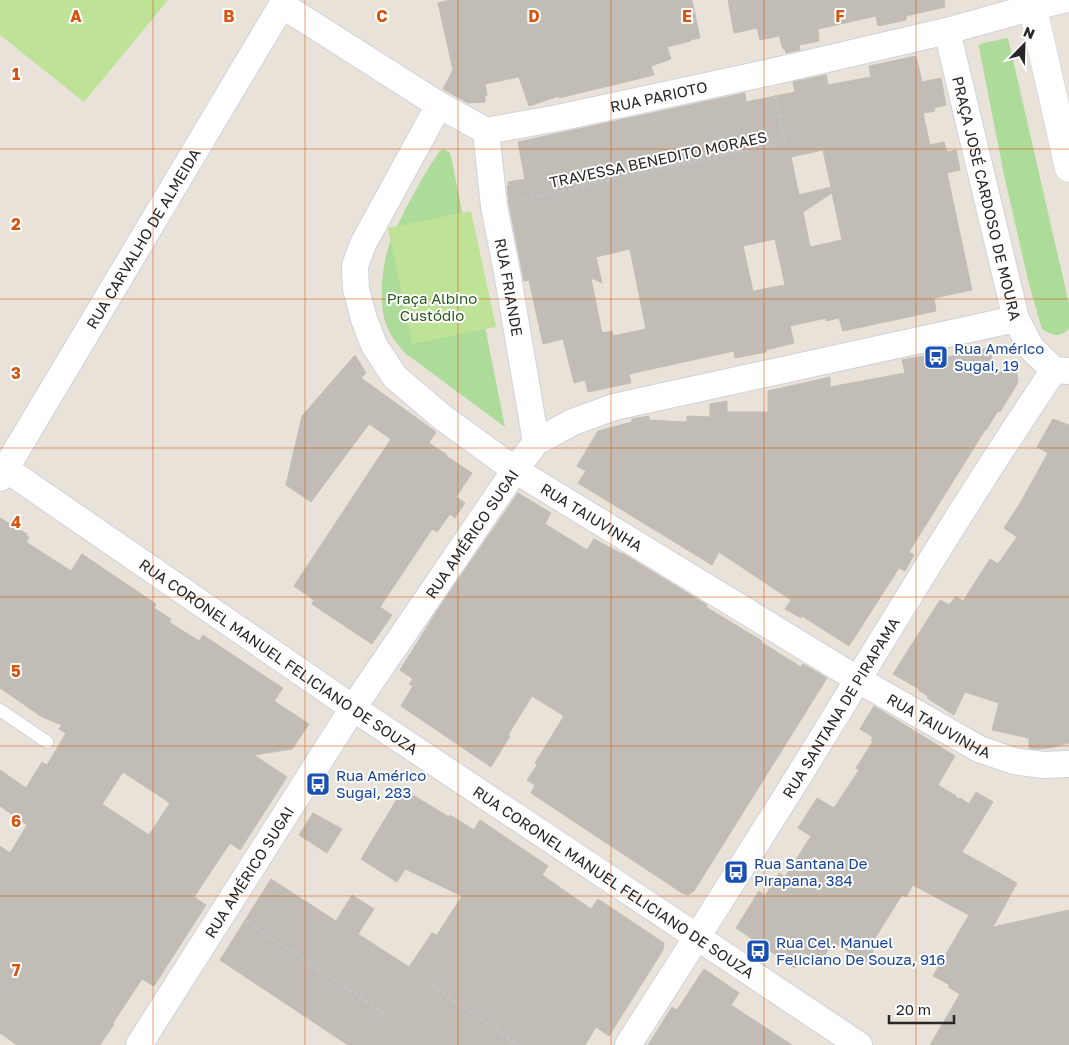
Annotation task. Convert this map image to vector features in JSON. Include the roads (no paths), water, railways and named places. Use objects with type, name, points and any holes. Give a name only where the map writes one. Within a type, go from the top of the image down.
[{"type":"street","name":"RUA PARIOTO","points":[[486,131],[568,116],[771,72],[947,31],[1032,4],[1063,0]]},
{"type":"street","points":[[284,3],[439,105],[486,131]]},
{"type":"street","name":"RUA CARVALHO DE ALMEIDA","points":[[2,471],[284,3]]},
{"type":"street","points":[[1032,4],[1064,122],[1069,168]]},
{"type":"street","name":"PRAÇA JOSÉ CARDOSO DE MOURA","points":[[947,31],[1016,319],[1032,349],[1061,371]]},
{"type":"street","name":"RUA TAIUVINHA","points":[[439,105],[363,244],[355,266],[356,289],[364,319],[374,345],[395,377],[442,417],[515,470],[857,679],[979,749],[1014,761],[1043,765],[1069,764]]},
{"type":"street","name":"RUA FRIANDE","points":[[486,131],[494,206],[536,442]]},
{"type":"street","name":"RUA AMÉRICO SUGAI","points":[[139,1045],[353,708],[536,442],[573,422],[614,407],[1016,319]]},
{"type":"street","name":"RUA SANTANA DE PIRAPAMA","points":[[628,1045],[697,938],[935,554],[1061,371]]},
{"type":"street","name":"RUA CORONEL MANUEL FELICIANO DE SOUZA","points":[[2,471],[858,1045]]},
{"type":"lane","points":[[0,710],[47,742]]},
{"type":"place","name":"Rua Américo Sugai, 19","points":[[936,357]]},
{"type":"place","name":"Rua Américo Sugai, 283","points":[[318,784]]},
{"type":"place","name":"Rua Santana De Pirapana, 384","points":[[736,872]]},
{"type":"place","name":"Rua Cel. Manuel Feliciano De Souza, 916","points":[[758,951]]},
{"type":"park label","name":"Praça Albino Custódio","points":[[432,306]]}]
